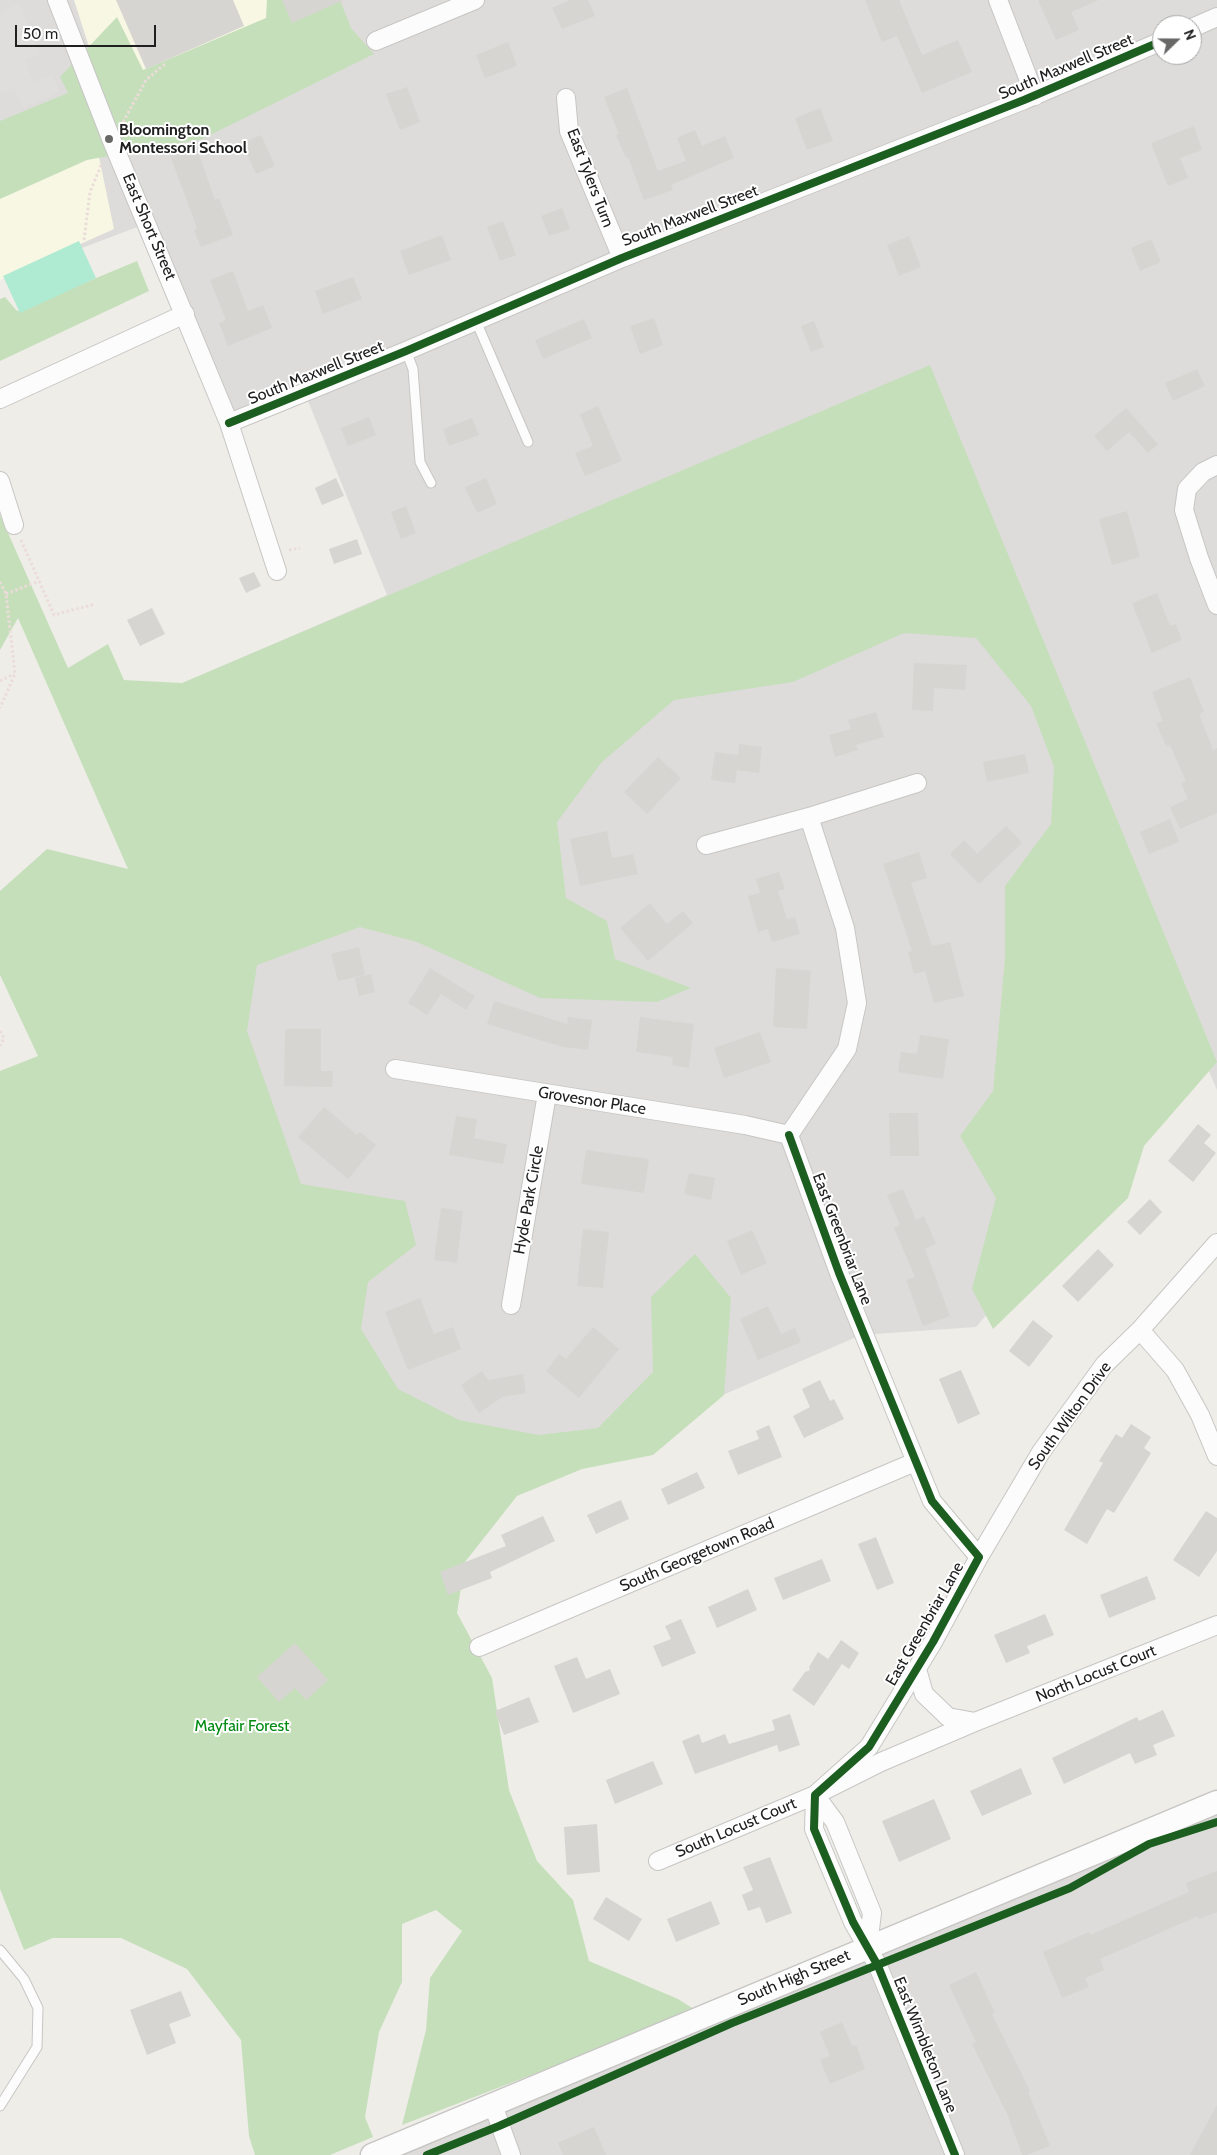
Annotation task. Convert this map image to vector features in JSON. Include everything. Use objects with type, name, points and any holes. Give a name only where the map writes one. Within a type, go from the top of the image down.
[{"type":"street","name":"East Short Street","points":[[57,0],[112,141],[229,423],[277,571]]},
{"type":"street","points":[[376,41],[475,0]]},
{"type":"street","points":[[998,0],[1035,96]]},
{"type":"street","points":[[1202,24],[1217,17]]},
{"type":"street","name":"South Maxwell Street","points":[[229,423],[406,351],[622,258],[1035,96],[1152,45]]},
{"type":"street","name":"East Tylers Turn","points":[[566,98],[569,131],[622,258]]},
{"type":"street","points":[[0,399],[185,314]]},
{"type":"street","points":[[1217,466],[1203,472],[1187,489],[1184,510],[1199,558],[1217,604]]},
{"type":"street","points":[[0,481],[14,524]]},
{"type":"street","points":[[706,844],[809,817],[917,783]]},
{"type":"street","points":[[789,1135],[847,1049],[857,1003],[845,928],[809,817]]},
{"type":"street","name":"Grovesnor Place","points":[[396,1069],[745,1125],[789,1135]]},
{"type":"street","name":"Hyde Park Circle","points":[[511,1305],[547,1094]]},
{"type":"street","name":"East Greenbriar Lane","points":[[789,1135],[839,1273],[932,1501],[979,1557],[917,1669],[869,1747],[815,1795]]},
{"type":"street","name":"South Wilton Drive","points":[[979,1557],[1041,1452],[1104,1365],[1140,1330],[1217,1243]]},
{"type":"street","points":[[1140,1330],[1175,1370],[1200,1414],[1217,1456]]},
{"type":"street","name":"South Georgetown Road","points":[[479,1647],[915,1462]]},
{"type":"street","name":"North Locust Court","points":[[815,1795],[881,1762],[974,1722],[1217,1625]]},
{"type":"street","points":[[917,1669],[924,1694],[948,1717],[974,1722]]},
{"type":"street","points":[[815,1795],[814,1829],[853,1922],[868,1946]]},
{"type":"street","name":"South Locust Court","points":[[658,1861],[815,1795]]},
{"type":"street","name":"South High Street","points":[[372,2155],[868,1946],[1217,1802]]},
{"type":"street","name":"East Wimbleton Lane","points":[[868,1946],[955,2155]]},
{"type":"street","points":[[492,2105],[511,2155]]},
{"type":"lane","points":[[476,320],[528,442]]},
{"type":"lane","points":[[406,351],[413,369],[420,462],[430,484]]},
{"type":"lane","points":[[0,1950],[24,1979],[38,2008],[36,2047],[0,2106]]},
{"type":"path","points":[[14,524],[54,615],[95,604]]},
{"type":"path","points":[[6,594],[39,581]]},
{"type":"path","points":[[0,582],[6,594],[15,674],[0,708]]},
{"type":"path","points":[[0,681],[15,674]]},
{"type":"path","points":[[0,1031],[4,1038],[0,1046]]},
{"type":"shaded area","points":[[0,0],[1217,0],[1217,1090],[1205,1062],[976,1327],[861,1335],[412,1530],[109,715],[387,595],[308,401],[223,434],[140,226],[0,279]]},
{"type":"shaded area","name":"Bloomington Montessori School","points":[[74,0],[328,0],[99,157],[114,229],[0,280],[0,185],[113,122]]},
{"type":"shaded area","points":[[19,4],[40,54],[25,60],[34,82],[53,75],[60,92],[23,108],[14,88],[1,93],[0,91],[0,12]]},
{"type":"shaded area","points":[[1217,1793],[1217,2155],[376,2155]]},
{"type":"green space","points":[[267,0],[340,0],[351,28],[374,54],[202,139],[87,160],[0,199],[0,121],[68,93],[60,77],[117,17],[143,70],[266,18]]},
{"type":"green space","points":[[79,241],[96,278],[20,313],[3,276]]},
{"type":"green space","points":[[137,261],[149,291],[0,361],[0,299],[5,297],[17,311]]},
{"type":"green space","name":"Mayfair Forest","points":[[930,365],[1217,1062],[1144,1146],[1128,1198],[993,1329],[972,1289],[996,1198],[960,1136],[993,1091],[1005,958],[1005,886],[1051,824],[1054,767],[1031,706],[976,638],[904,633],[793,682],[674,700],[601,763],[557,822],[566,898],[607,921],[615,959],[691,988],[657,1002],[540,998],[417,942],[360,927],[257,965],[247,1031],[301,1184],[405,1201],[416,1245],[368,1282],[361,1329],[398,1389],[459,1420],[539,1435],[598,1428],[653,1372],[651,1297],[695,1254],[731,1298],[724,1395],[653,1455],[582,1469],[517,1496],[465,1562],[457,1613],[492,1678],[509,1790],[537,1861],[573,1900],[589,1961],[678,1999],[697,2011],[402,2125],[426,2030],[430,1978],[462,1931],[436,1910],[402,1924],[402,1982],[379,2032],[365,2117],[373,2137],[330,2155],[255,2155],[249,2136],[241,2040],[187,1969],[121,1938],[53,1938],[24,1950],[0,1889],[0,1071],[38,1056],[0,975],[0,891],[47,849],[128,869],[18,618],[0,650],[0,515],[68,668],[108,644],[124,680],[182,683]]},
{"type":"building","points":[[116,0],[233,0],[244,26],[146,69]]},
{"type":"building","points":[[282,0],[344,0],[292,23]]},
{"type":"building","points":[[570,0],[588,0],[595,16],[562,29],[552,8]]},
{"type":"building","points":[[865,0],[899,0],[922,55],[958,40],[972,72],[922,93],[897,36],[882,42]]},
{"type":"building","points":[[1038,0],[1099,0],[1071,12],[1079,30],[1056,40]]},
{"type":"building","points":[[508,42],[517,66],[485,78],[476,55]]},
{"type":"building","points":[[407,87],[420,122],[400,130],[386,94]]},
{"type":"building","points":[[627,88],[658,171],[686,161],[677,138],[695,130],[702,146],[725,136],[734,158],[671,185],[673,190],[644,200],[628,157],[626,158],[616,135],[619,134],[604,97]]},
{"type":"building","points":[[820,108],[833,141],[807,150],[795,118]]},
{"type":"building","points":[[1194,126],[1202,150],[1180,158],[1188,178],[1168,186],[1151,143]]},
{"type":"building","points":[[261,135],[275,166],[256,174],[242,143]]},
{"type":"building","points":[[196,146],[215,200],[219,198],[233,235],[201,247],[194,230],[197,228],[170,155]]},
{"type":"building","points":[[562,208],[570,229],[549,236],[541,216]]},
{"type":"building","points":[[503,221],[516,255],[500,261],[487,227]]},
{"type":"building","points":[[442,235],[451,260],[409,275],[400,251]]},
{"type":"building","points":[[909,236],[921,267],[899,276],[887,245]]},
{"type":"building","points":[[1151,239],[1161,262],[1140,271],[1131,248]]},
{"type":"building","points":[[233,271],[248,311],[263,305],[272,328],[228,346],[219,323],[226,320],[210,280]]},
{"type":"building","points":[[353,277],[362,299],[323,314],[315,291]]},
{"type":"building","points":[[654,318],[663,345],[640,354],[630,326]]},
{"type":"building","points":[[584,319],[592,338],[543,359],[535,340]]},
{"type":"building","points":[[814,321],[824,347],[811,352],[801,326]]},
{"type":"building","points":[[1197,369],[1205,386],[1173,401],[1165,383]]},
{"type":"building","points":[[598,406],[622,461],[585,476],[575,453],[593,446],[580,414]]},
{"type":"building","points":[[1126,408],[1158,444],[1148,453],[1129,432],[1107,451],[1094,436]]},
{"type":"building","points":[[369,417],[376,435],[348,446],[341,428]]},
{"type":"building","points":[[472,418],[479,435],[449,446],[443,429]]},
{"type":"building","points":[[336,478],[344,496],[322,505],[315,488]]},
{"type":"building","points":[[486,478],[497,504],[477,513],[465,487]]},
{"type":"building","points":[[406,506],[416,533],[401,539],[391,512]]},
{"type":"building","points":[[1127,511],[1140,557],[1112,565],[1099,519]]},
{"type":"building","points":[[357,539],[362,554],[334,564],[329,549]]},
{"type":"building","points":[[254,572],[261,586],[246,593],[239,578]]},
{"type":"building","points":[[1157,593],[1170,626],[1176,624],[1182,640],[1152,653],[1132,603]]},
{"type":"building","points":[[152,608],[165,634],[140,646],[127,620]]},
{"type":"building","points":[[914,663],[967,665],[965,690],[934,688],[933,711],[912,710]]},
{"type":"building","points":[[1190,677],[1204,712],[1199,714],[1213,750],[1217,748],[1217,813],[1180,829],[1170,807],[1188,799],[1181,783],[1186,781],[1170,745],[1166,746],[1156,723],[1163,721],[1152,692]]},
{"type":"building","points":[[876,712],[884,737],[856,745],[858,750],[835,757],[829,735],[851,729],[848,720]]},
{"type":"building","points":[[739,744],[762,747],[759,773],[737,770],[735,783],[711,780],[715,752],[738,755]]},
{"type":"building","points":[[1025,754],[1029,773],[987,782],[983,762]]},
{"type":"building","points":[[658,757],[681,778],[647,814],[624,792]]},
{"type":"building","points":[[1170,819],[1179,842],[1149,854],[1140,832]]},
{"type":"building","points":[[1006,826],[1022,843],[979,884],[950,854],[964,840],[977,854]]},
{"type":"building","points":[[607,831],[612,858],[633,854],[638,874],[580,886],[570,839]]},
{"type":"building","points":[[919,852],[927,878],[911,883],[932,946],[950,942],[964,996],[934,1003],[925,971],[914,974],[908,952],[912,951],[883,864]]},
{"type":"building","points":[[779,872],[785,889],[778,891],[787,919],[795,917],[800,934],[772,942],[768,929],[758,932],[748,896],[760,893],[756,879]]},
{"type":"building","points":[[650,903],[667,924],[683,911],[693,923],[648,961],[620,928]]},
{"type":"building","points":[[359,947],[365,975],[338,981],[331,954]]},
{"type":"building","points":[[430,968],[475,996],[466,1010],[441,994],[427,1015],[408,1003]]},
{"type":"building","points":[[776,968],[811,971],[807,1029],[773,1027]]},
{"type":"building","points":[[371,974],[375,992],[359,996],[355,978]]},
{"type":"building","points":[[494,1001],[567,1024],[568,1017],[592,1020],[588,1050],[563,1047],[487,1024]]},
{"type":"building","points":[[640,1017],[694,1024],[689,1068],[672,1065],[673,1057],[636,1052]]},
{"type":"building","points":[[285,1029],[321,1029],[321,1071],[333,1071],[332,1087],[284,1086]]},
{"type":"building","points":[[760,1032],[771,1062],[724,1078],[714,1048]]},
{"type":"building","points":[[920,1035],[949,1039],[943,1079],[898,1072],[901,1052],[917,1054]]},
{"type":"building","points":[[324,1107],[357,1135],[360,1132],[376,1145],[348,1179],[298,1137]]},
{"type":"building","points":[[889,1113],[918,1113],[919,1156],[890,1156]]},
{"type":"building","points":[[456,1116],[477,1119],[474,1138],[507,1144],[503,1164],[449,1155]]},
{"type":"building","points":[[1198,1124],[1211,1135],[1204,1143],[1216,1153],[1193,1182],[1168,1161]]},
{"type":"building","points":[[586,1150],[649,1159],[644,1193],[581,1184]]},
{"type":"building","points":[[689,1173],[715,1178],[711,1200],[684,1194]]},
{"type":"building","points":[[903,1189],[916,1220],[924,1216],[936,1244],[925,1249],[950,1316],[923,1326],[906,1280],[915,1277],[894,1228],[900,1225],[887,1195]]},
{"type":"building","points":[[1150,1199],[1162,1212],[1140,1235],[1127,1222]]},
{"type":"building","points":[[441,1208],[463,1211],[457,1263],[434,1260]]},
{"type":"building","points":[[583,1229],[609,1232],[603,1288],[577,1286]]},
{"type":"building","points":[[752,1230],[767,1263],[741,1275],[727,1241]]},
{"type":"building","points":[[1098,1249],[1114,1265],[1078,1302],[1062,1286]]},
{"type":"building","points":[[420,1298],[434,1334],[453,1327],[461,1349],[408,1370],[385,1312]]},
{"type":"building","points":[[768,1306],[781,1334],[795,1328],[801,1342],[758,1360],[740,1319]]},
{"type":"building","points":[[1033,1320],[1053,1336],[1029,1367],[1009,1351]]},
{"type":"building","points":[[593,1327],[619,1349],[579,1398],[546,1371],[559,1354],[566,1359]]},
{"type":"building","points":[[961,1370],[980,1414],[958,1424],[939,1379]]},
{"type":"building","points":[[482,1371],[488,1380],[523,1374],[526,1393],[502,1397],[479,1413],[461,1385]]},
{"type":"building","points":[[820,1380],[830,1401],[834,1399],[844,1419],[804,1438],[793,1416],[810,1407],[802,1389]]},
{"type":"building","points":[[1131,1424],[1151,1437],[1144,1448],[1151,1453],[1114,1513],[1107,1509],[1087,1544],[1064,1530],[1103,1463],[1099,1461],[1116,1434],[1122,1438]]},
{"type":"building","points":[[769,1425],[782,1457],[738,1475],[728,1451],[759,1439],[756,1431]]},
{"type":"building","points":[[697,1472],[705,1488],[668,1505],[661,1489]]},
{"type":"building","points":[[621,1500],[629,1519],[596,1534],[587,1515]]},
{"type":"building","points":[[1206,1511],[1217,1518],[1217,1551],[1199,1577],[1173,1560]]},
{"type":"building","points":[[543,1516],[555,1541],[490,1572],[492,1578],[448,1595],[440,1572],[506,1546],[501,1535]]},
{"type":"building","points":[[876,1537],[894,1583],[877,1590],[858,1544]]},
{"type":"building","points":[[822,1559],[831,1581],[783,1600],[774,1578]]},
{"type":"building","points":[[1147,1576],[1156,1599],[1109,1618],[1100,1595]]},
{"type":"building","points":[[748,1589],[757,1610],[717,1628],[708,1607]]},
{"type":"building","points":[[1045,1614],[1054,1635],[1027,1646],[1030,1653],[1006,1663],[994,1635]]},
{"type":"building","points":[[681,1619],[696,1653],[662,1667],[653,1646],[671,1639],[665,1626]]},
{"type":"building","points":[[841,1640],[859,1653],[849,1669],[842,1664],[814,1706],[792,1690],[805,1672],[810,1670],[809,1667],[818,1652],[828,1659]]},
{"type":"building","points":[[295,1643],[328,1680],[306,1700],[295,1688],[279,1702],[257,1677]]},
{"type":"building","points":[[577,1657],[586,1679],[610,1669],[620,1694],[573,1713],[554,1666]]},
{"type":"building","points":[[529,1697],[539,1722],[504,1735],[495,1711]]},
{"type":"building","points":[[1163,1710],[1175,1736],[1153,1745],[1157,1755],[1135,1764],[1130,1753],[1064,1784],[1052,1758],[1137,1717],[1139,1721]]},
{"type":"building","points":[[790,1714],[800,1745],[779,1752],[777,1745],[695,1774],[682,1741],[699,1734],[702,1743],[725,1734],[729,1744],[775,1730],[772,1720]]},
{"type":"building","points":[[653,1761],[663,1784],[615,1804],[606,1780]]},
{"type":"building","points":[[1021,1768],[1032,1794],[982,1816],[970,1791]]},
{"type":"building","points":[[934,1799],[951,1839],[899,1862],[882,1821]]},
{"type":"building","points":[[597,1824],[600,1872],[567,1875],[564,1827]]},
{"type":"building","points":[[770,1857],[792,1913],[766,1923],[760,1907],[748,1911],[742,1895],[753,1890],[743,1867]]},
{"type":"building","points":[[1217,1871],[1217,1912],[1199,1919],[1198,1916],[1100,1959],[1104,1970],[1085,1978],[1089,1987],[1062,1998],[1043,1952],[1089,1932],[1090,1935],[1189,1892],[1186,1883]]},
{"type":"building","points":[[606,1897],[642,1919],[629,1941],[593,1919]]},
{"type":"building","points":[[711,1901],[720,1924],[676,1942],[667,1919]]},
{"type":"building","points":[[976,1972],[995,2013],[992,2014],[1030,2091],[1028,2092],[1050,2146],[1027,2155],[1022,2155],[1008,2116],[972,2044],[976,2042],[949,1985]]},
{"type":"building","points":[[181,1991],[191,2016],[169,2024],[176,2043],[147,2055],[130,2010]]},
{"type":"building","points":[[842,2022],[852,2046],[856,2045],[865,2069],[830,2084],[820,2060],[830,2056],[820,2032]]},
{"type":"building","points":[[1217,2105],[1217,2155],[1190,2155]]},
{"type":"building","points":[[594,2127],[606,2155],[563,2155],[558,2143]]},
{"type":"cycle path","points":[[229,423],[406,351],[622,258],[1024,100],[1152,45]]},
{"type":"cycle path","points":[[789,1135],[839,1273],[932,1501],[979,1557],[933,1642],[869,1747],[815,1795],[814,1829],[853,1922],[878,1966],[955,2155]]},
{"type":"cycle path","points":[[427,2155],[499,2126],[732,2023],[1070,1888],[1149,1844],[1217,1822]]},
{"type":"place","name":"Bloomington Montessori School","points":[[109,139]]}]
